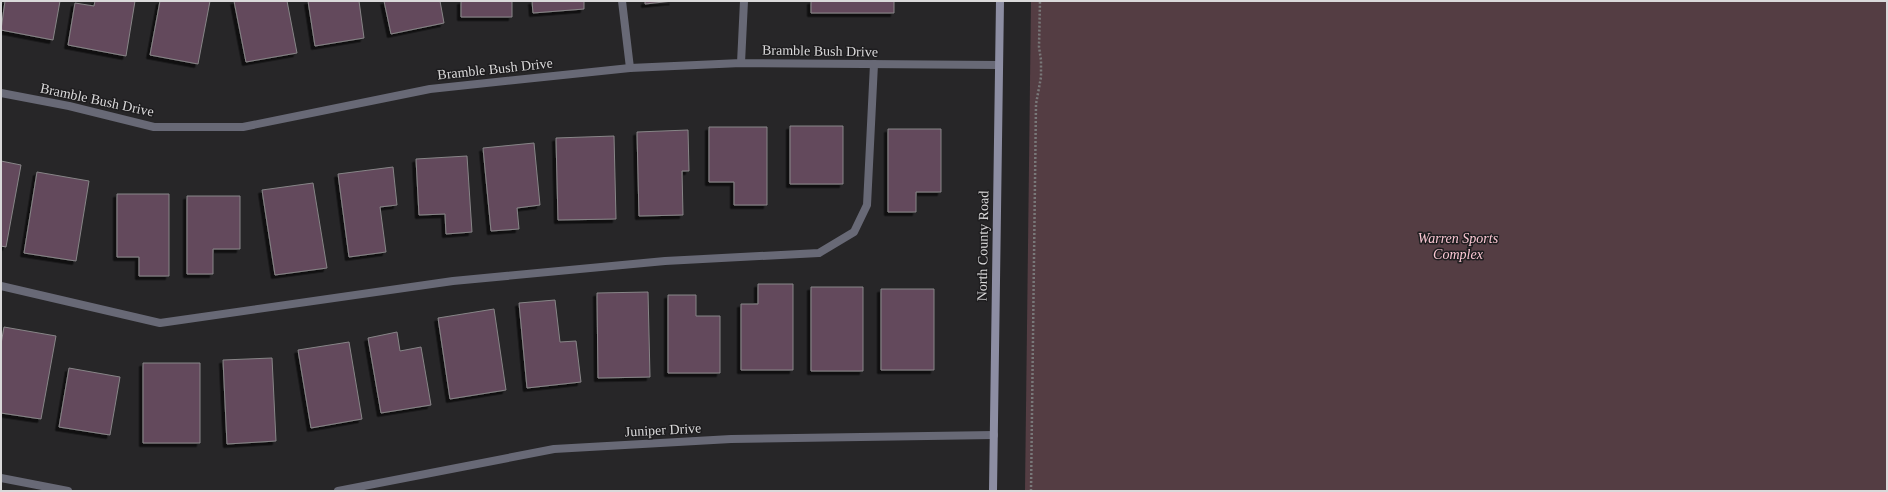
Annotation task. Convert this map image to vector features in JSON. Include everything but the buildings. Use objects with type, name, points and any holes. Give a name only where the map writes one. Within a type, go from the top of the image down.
[{"type":"street","points":[[622,1],[630,68]]},
{"type":"street","points":[[740,63],[744,1]]},
{"type":"street","name":"North County Road","points":[[993,491],[1000,1]]},
{"type":"street","name":"Bramble Bush Drive","points":[[1,93],[69,106],[154,127],[243,127],[430,89],[630,68],[740,63],[999,65]]},
{"type":"street","points":[[1,286],[160,323],[453,281],[665,261],[819,253],[854,232],[867,205],[874,64]]},
{"type":"street","name":"Juniper Drive","points":[[338,491],[554,449],[731,439],[994,435]]},
{"type":"street","points":[[1,478],[68,491]]},
{"type":"path","points":[[1031,491],[1036,104],[1042,77],[1042,60],[1039,47],[1040,1]]},
{"type":"green space","name":"Warren Sports Complex","points":[[1031,1],[1887,1],[1887,491],[1025,491]]}]
